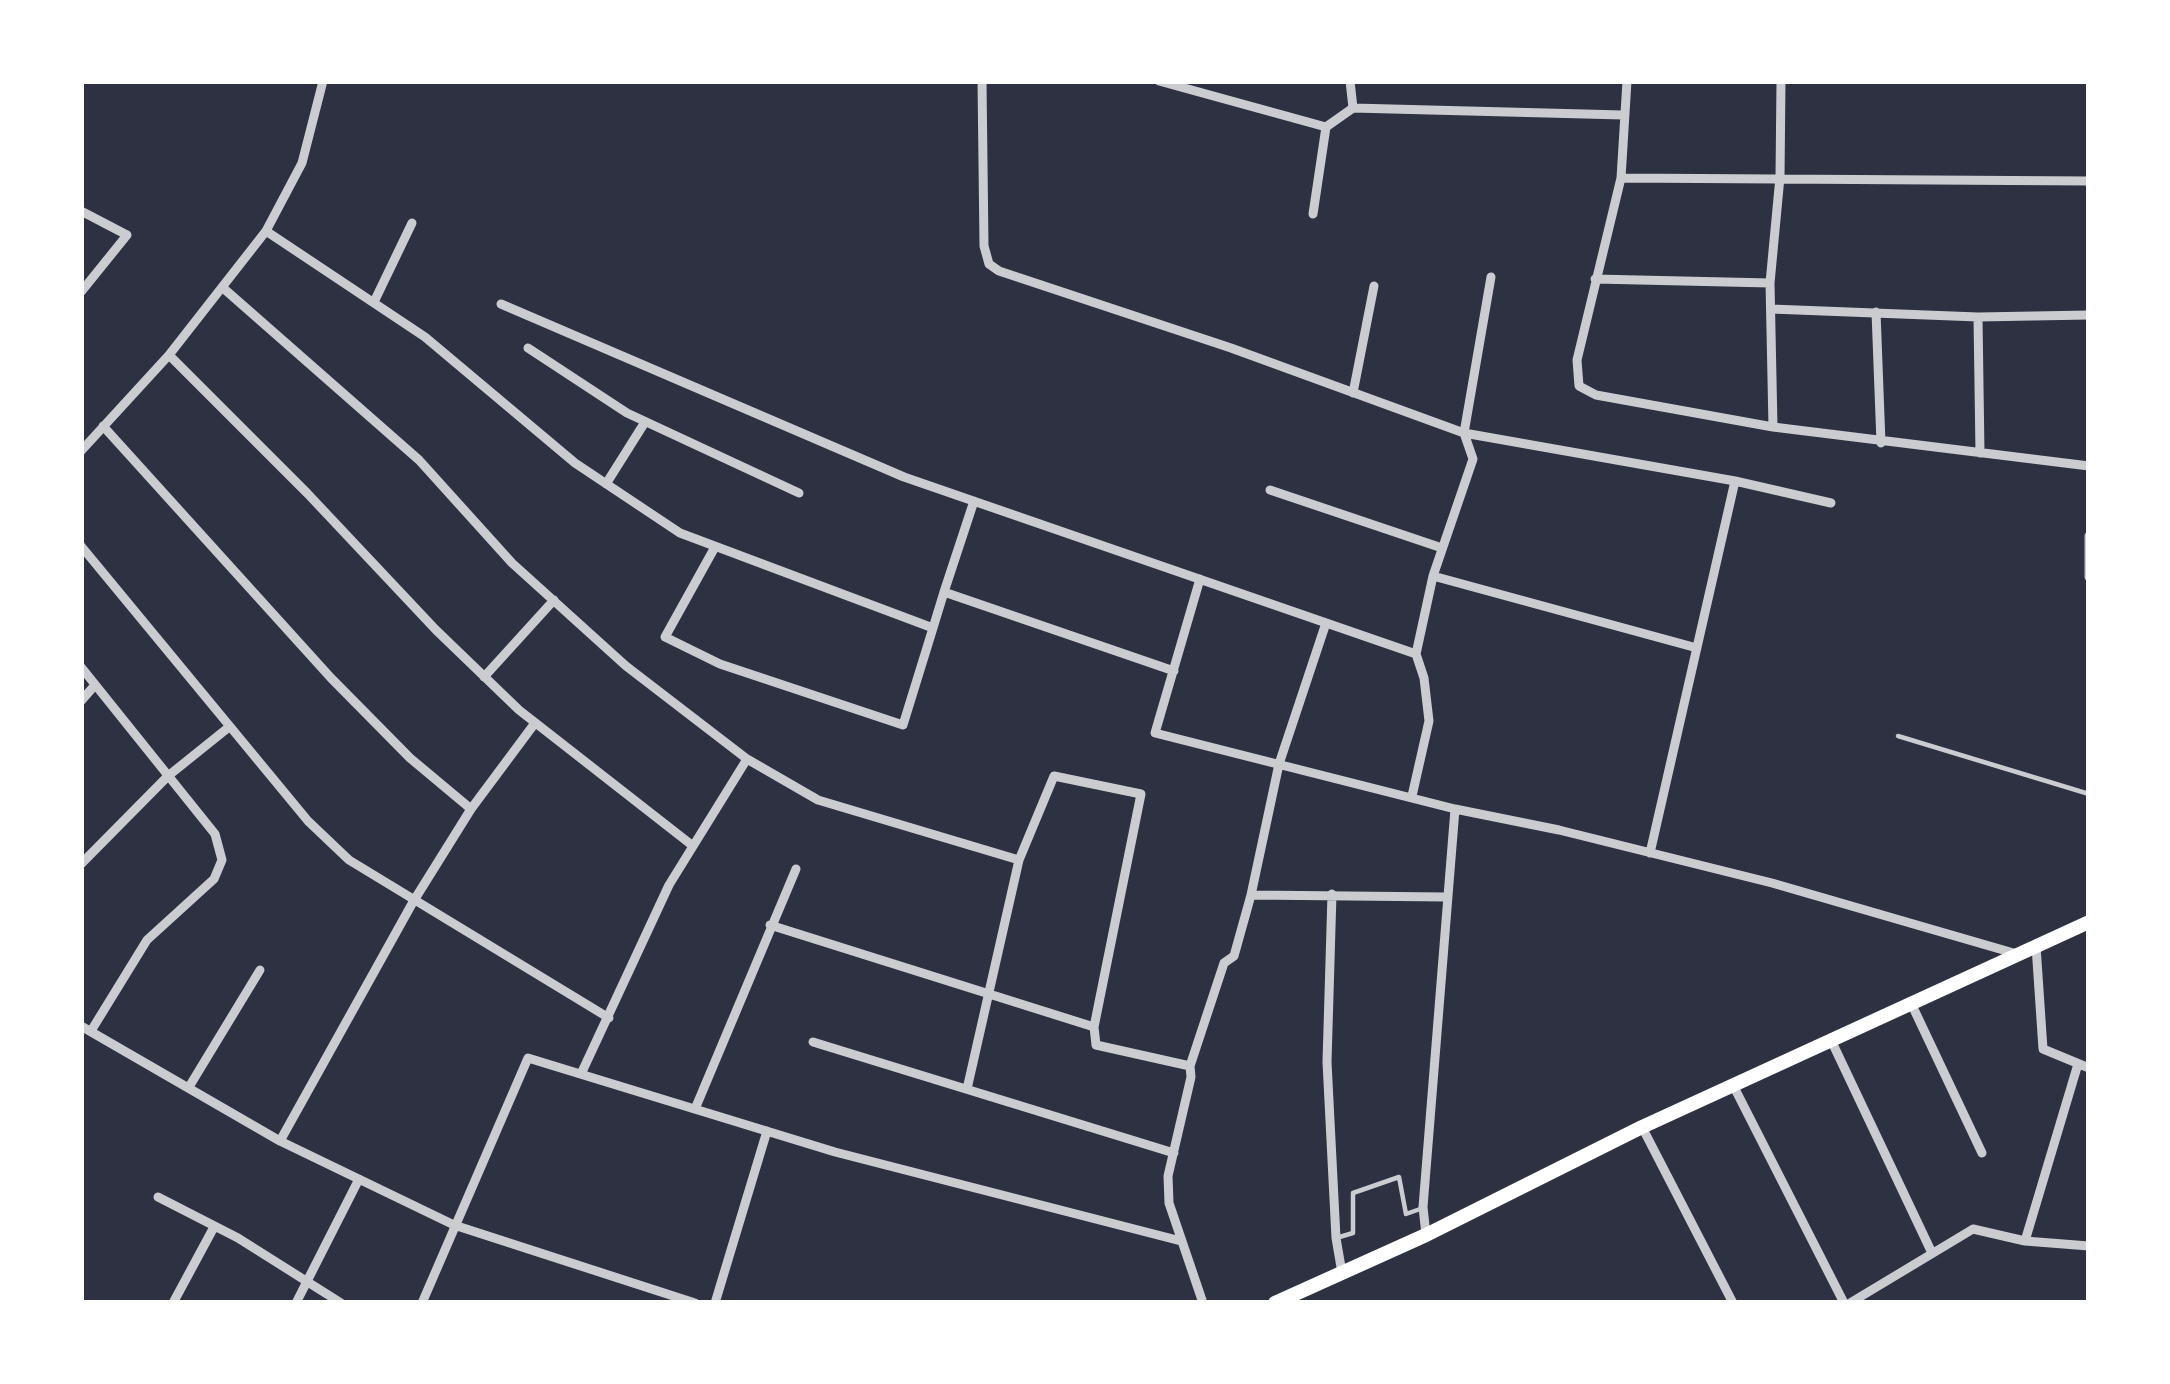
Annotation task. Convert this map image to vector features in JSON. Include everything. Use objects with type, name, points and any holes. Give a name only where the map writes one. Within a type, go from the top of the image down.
[{"type":"main road","points":[[1275,1303],[1642,1127],[2089,922]]},
{"type":"street","points":[[81,451],[170,356],[266,231],[302,163],[322,81]]},
{"type":"street","points":[[982,81],[984,245],[989,264],[1020,280],[1231,348],[1464,433],[1831,503]]},
{"type":"street","points":[[1159,81],[1326,127]]},
{"type":"street","points":[[1350,81],[1353,108]]},
{"type":"street","points":[[1627,81],[1621,178],[1576,360],[1580,386],[1596,394],[1773,427],[2089,466]]},
{"type":"street","points":[[1773,427],[1770,283],[1780,177],[1781,81]]},
{"type":"street","points":[[1313,214],[1326,127],[1353,108],[1623,115]]},
{"type":"street","points":[[1621,178],[2089,181]]},
{"type":"street","points":[[81,211],[127,235],[81,292]]},
{"type":"street","points":[[374,302],[412,223]]},
{"type":"street","points":[[266,231],[425,338],[574,463],[680,533],[933,628]]},
{"type":"street","points":[[1412,796],[1429,721],[1416,654],[1433,576],[1472,459],[1464,433],[1491,277]]},
{"type":"street","points":[[1595,279],[1770,283]]},
{"type":"street","points":[[1353,393],[1373,286]]},
{"type":"street","points":[[222,287],[418,460],[512,563],[626,666],[747,758],[818,800],[1019,860]]},
{"type":"street","points":[[501,304],[904,477],[1416,654]]},
{"type":"street","points":[[1771,310],[1978,317],[2089,315]]},
{"type":"street","points":[[1876,312],[1881,443]]},
{"type":"street","points":[[1978,317],[1980,453]]},
{"type":"street","points":[[528,348],[645,422],[799,493]]},
{"type":"street","points":[[170,356],[484,677],[535,723],[693,846]]},
{"type":"street","points":[[606,484],[645,422]]},
{"type":"street","points":[[103,426],[331,678],[410,758],[471,809]]},
{"type":"street","points":[[1650,853],[1735,482]]},
{"type":"street","points":[[1270,490],[1442,548]]},
{"type":"street","points":[[715,547],[664,637],[720,664],[903,725],[974,501]]},
{"type":"street","points":[[2089,536],[2089,577]]},
{"type":"street","points":[[81,546],[229,727],[349,860],[609,1018]]},
{"type":"street","points":[[1433,576],[1696,648]]},
{"type":"street","points":[[1200,579],[1155,733],[1772,883],[2017,954]]},
{"type":"street","points":[[944,592],[1174,671]]},
{"type":"street","points":[[484,677],[554,600]]},
{"type":"street","points":[[1203,1303],[1169,1203],[1168,1176],[1190,1066],[1224,963],[1234,956],[1279,764],[1326,623]]},
{"type":"street","points":[[81,667],[215,834],[222,860],[214,879],[147,940],[86,1028],[280,1141],[454,1225],[695,1303]]},
{"type":"street","points":[[81,700],[95,686]]},
{"type":"street","points":[[280,1141],[413,902],[471,809],[535,723]]},
{"type":"street","points":[[81,864],[168,776],[229,727]]},
{"type":"street","points":[[580,1074],[669,885],[747,758]]},
{"type":"street","points":[[967,1089],[1019,860],[1054,776],[1141,794],[1094,1028],[1096,1045],[1190,1066]]},
{"type":"street","points":[[1426,1234],[1423,1208],[1455,809]]},
{"type":"street","points":[[695,1108],[796,868]]},
{"type":"street","points":[[1332,894],[1327,1062],[1342,1273]]},
{"type":"street","points":[[1251,895],[1446,897]]},
{"type":"street","points":[[770,925],[1094,1028]]},
{"type":"street","points":[[2025,1241],[2084,1066],[2043,1049],[2036,946]]},
{"type":"street","points":[[189,1087],[260,970]]},
{"type":"street","points":[[1911,1003],[1982,1153]]},
{"type":"street","points":[[1831,1040],[1932,1253]]},
{"type":"street","points":[[813,1042],[1174,1153]]},
{"type":"street","points":[[422,1303],[528,1058],[836,1153],[1181,1241]]},
{"type":"street","points":[[1733,1085],[1847,1303],[1972,1229],[2025,1241],[2089,1246]]},
{"type":"street","points":[[1642,1127],[1733,1303]]},
{"type":"street","points":[[715,1303],[767,1131]]},
{"type":"street","points":[[296,1303],[359,1179]]},
{"type":"street","points":[[158,1197],[340,1303]]},
{"type":"street","points":[[172,1303],[214,1227]]},
{"type":"lane","points":[[1898,736],[2089,794]]},
{"type":"lane","points":[[1336,1238],[1353,1233],[1353,1193],[1384,1182],[1400,1177],[1406,1214],[1423,1208]]}]
